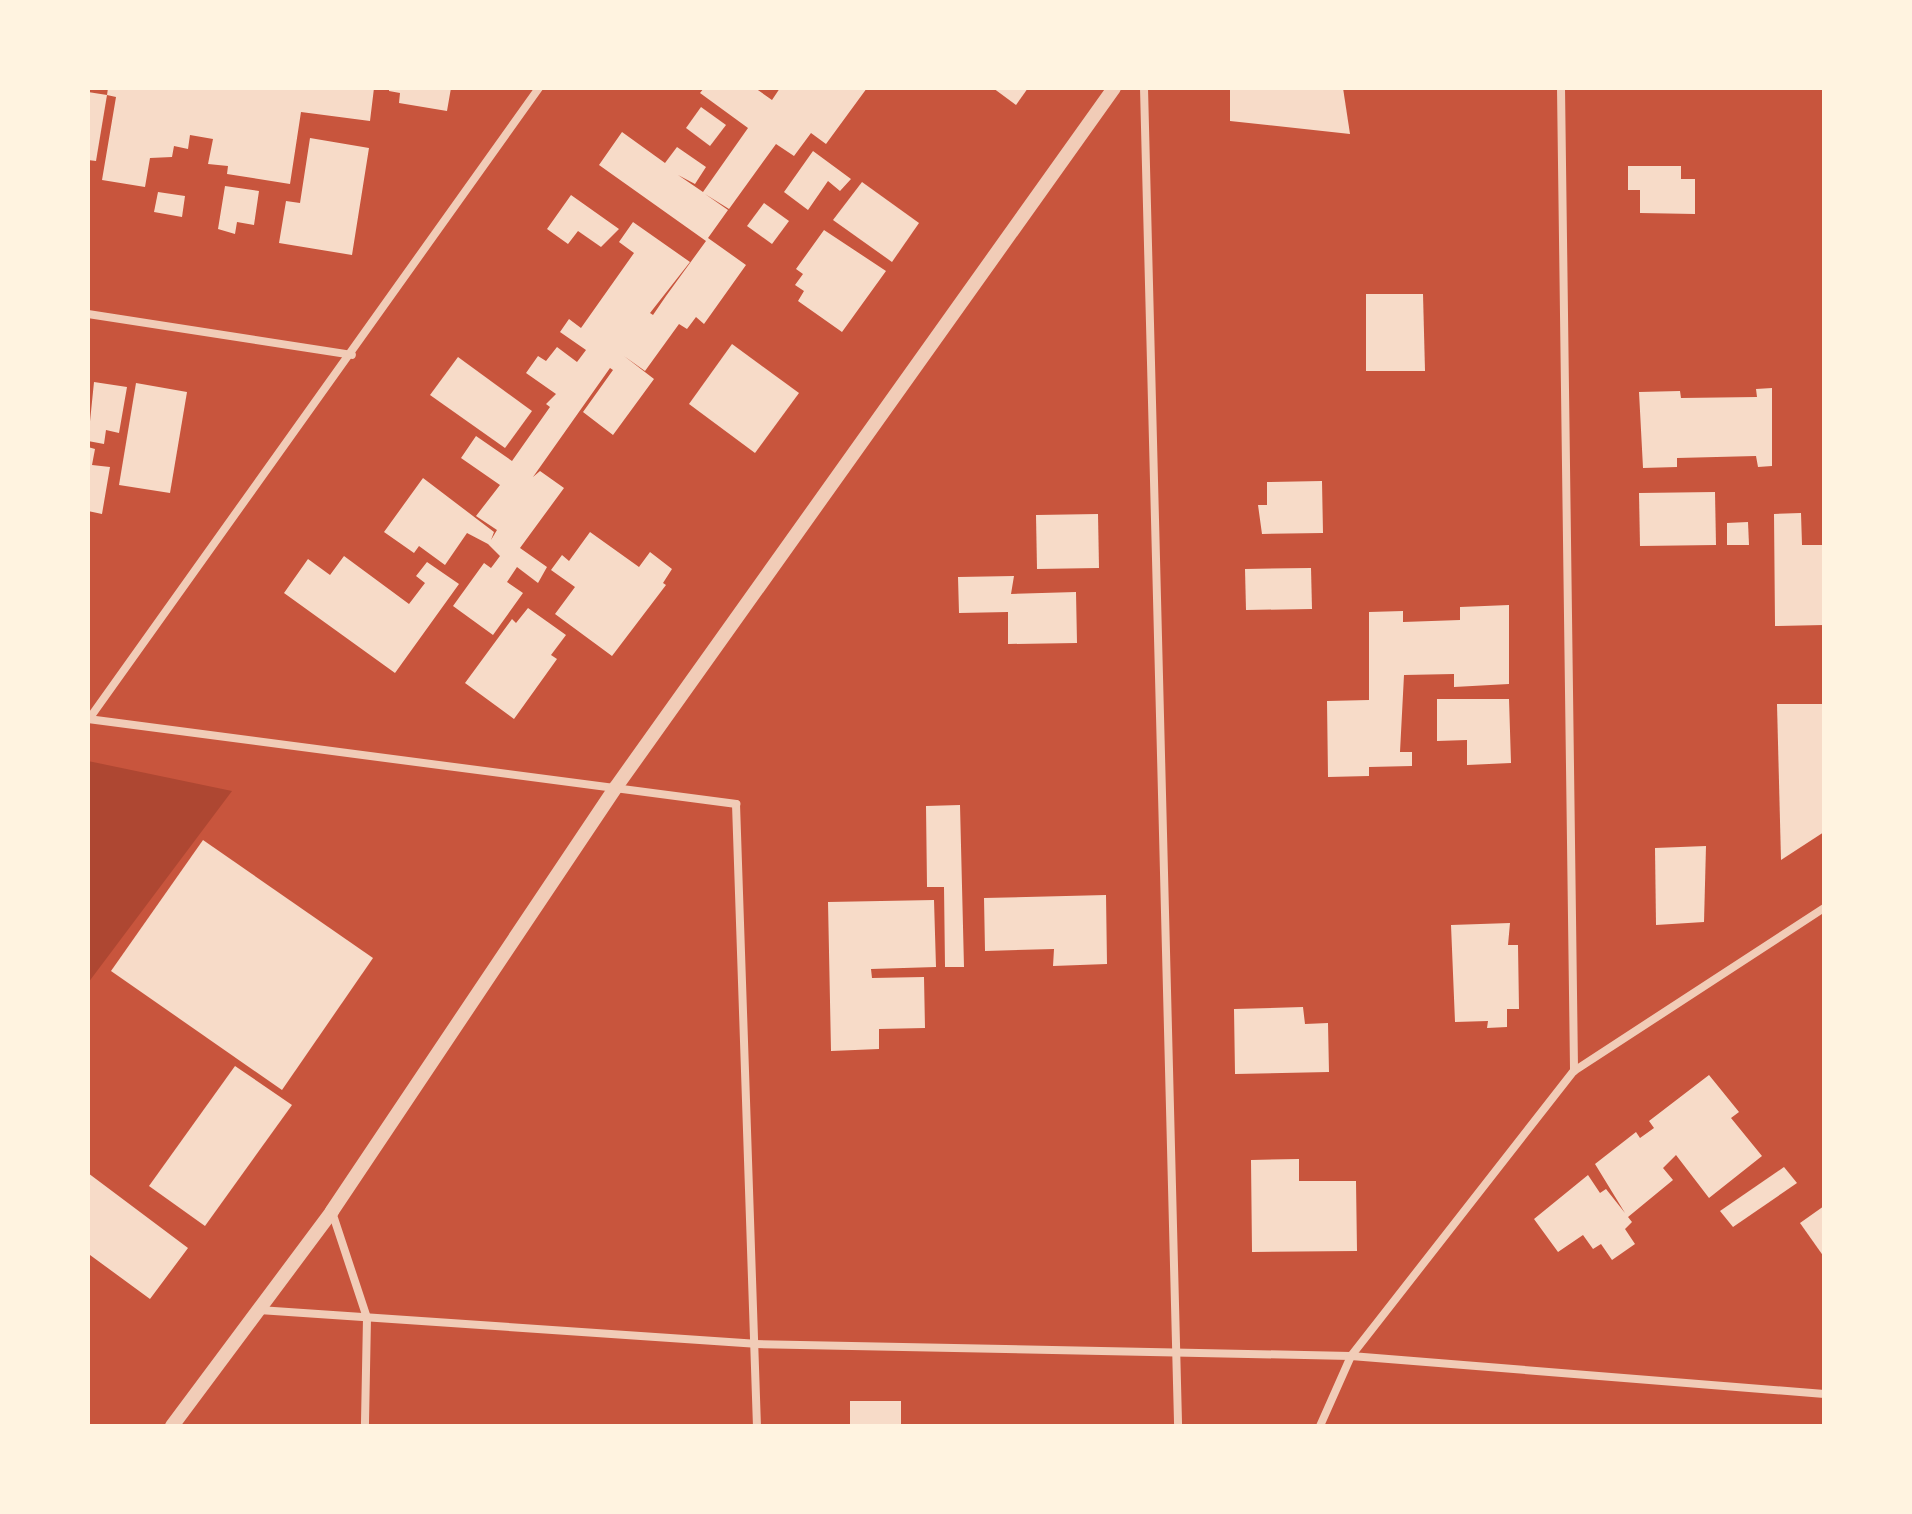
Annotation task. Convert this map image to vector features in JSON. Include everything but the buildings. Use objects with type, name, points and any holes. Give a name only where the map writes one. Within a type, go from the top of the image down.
[{"type":"street","points":[[539,88],[352,355],[89,719],[736,804],[757,1426]]},
{"type":"street","points":[[172,1426],[332,1211],[616,787],[1114,88]]},
{"type":"street","points":[[1144,88],[1178,1426]]},
{"type":"street","points":[[1561,88],[1574,1071]]},
{"type":"street","points":[[88,314],[352,355]]},
{"type":"street","points":[[1320,1426],[1351,1356],[1574,1071],[1824,908]]},
{"type":"street","points":[[332,1211],[367,1318],[365,1426]]},
{"type":"street","points":[[259,1310],[755,1344],[1351,1356],[1824,1394]]},
{"type":"shaded area","points":[[88,761],[232,791],[88,983]]}]
